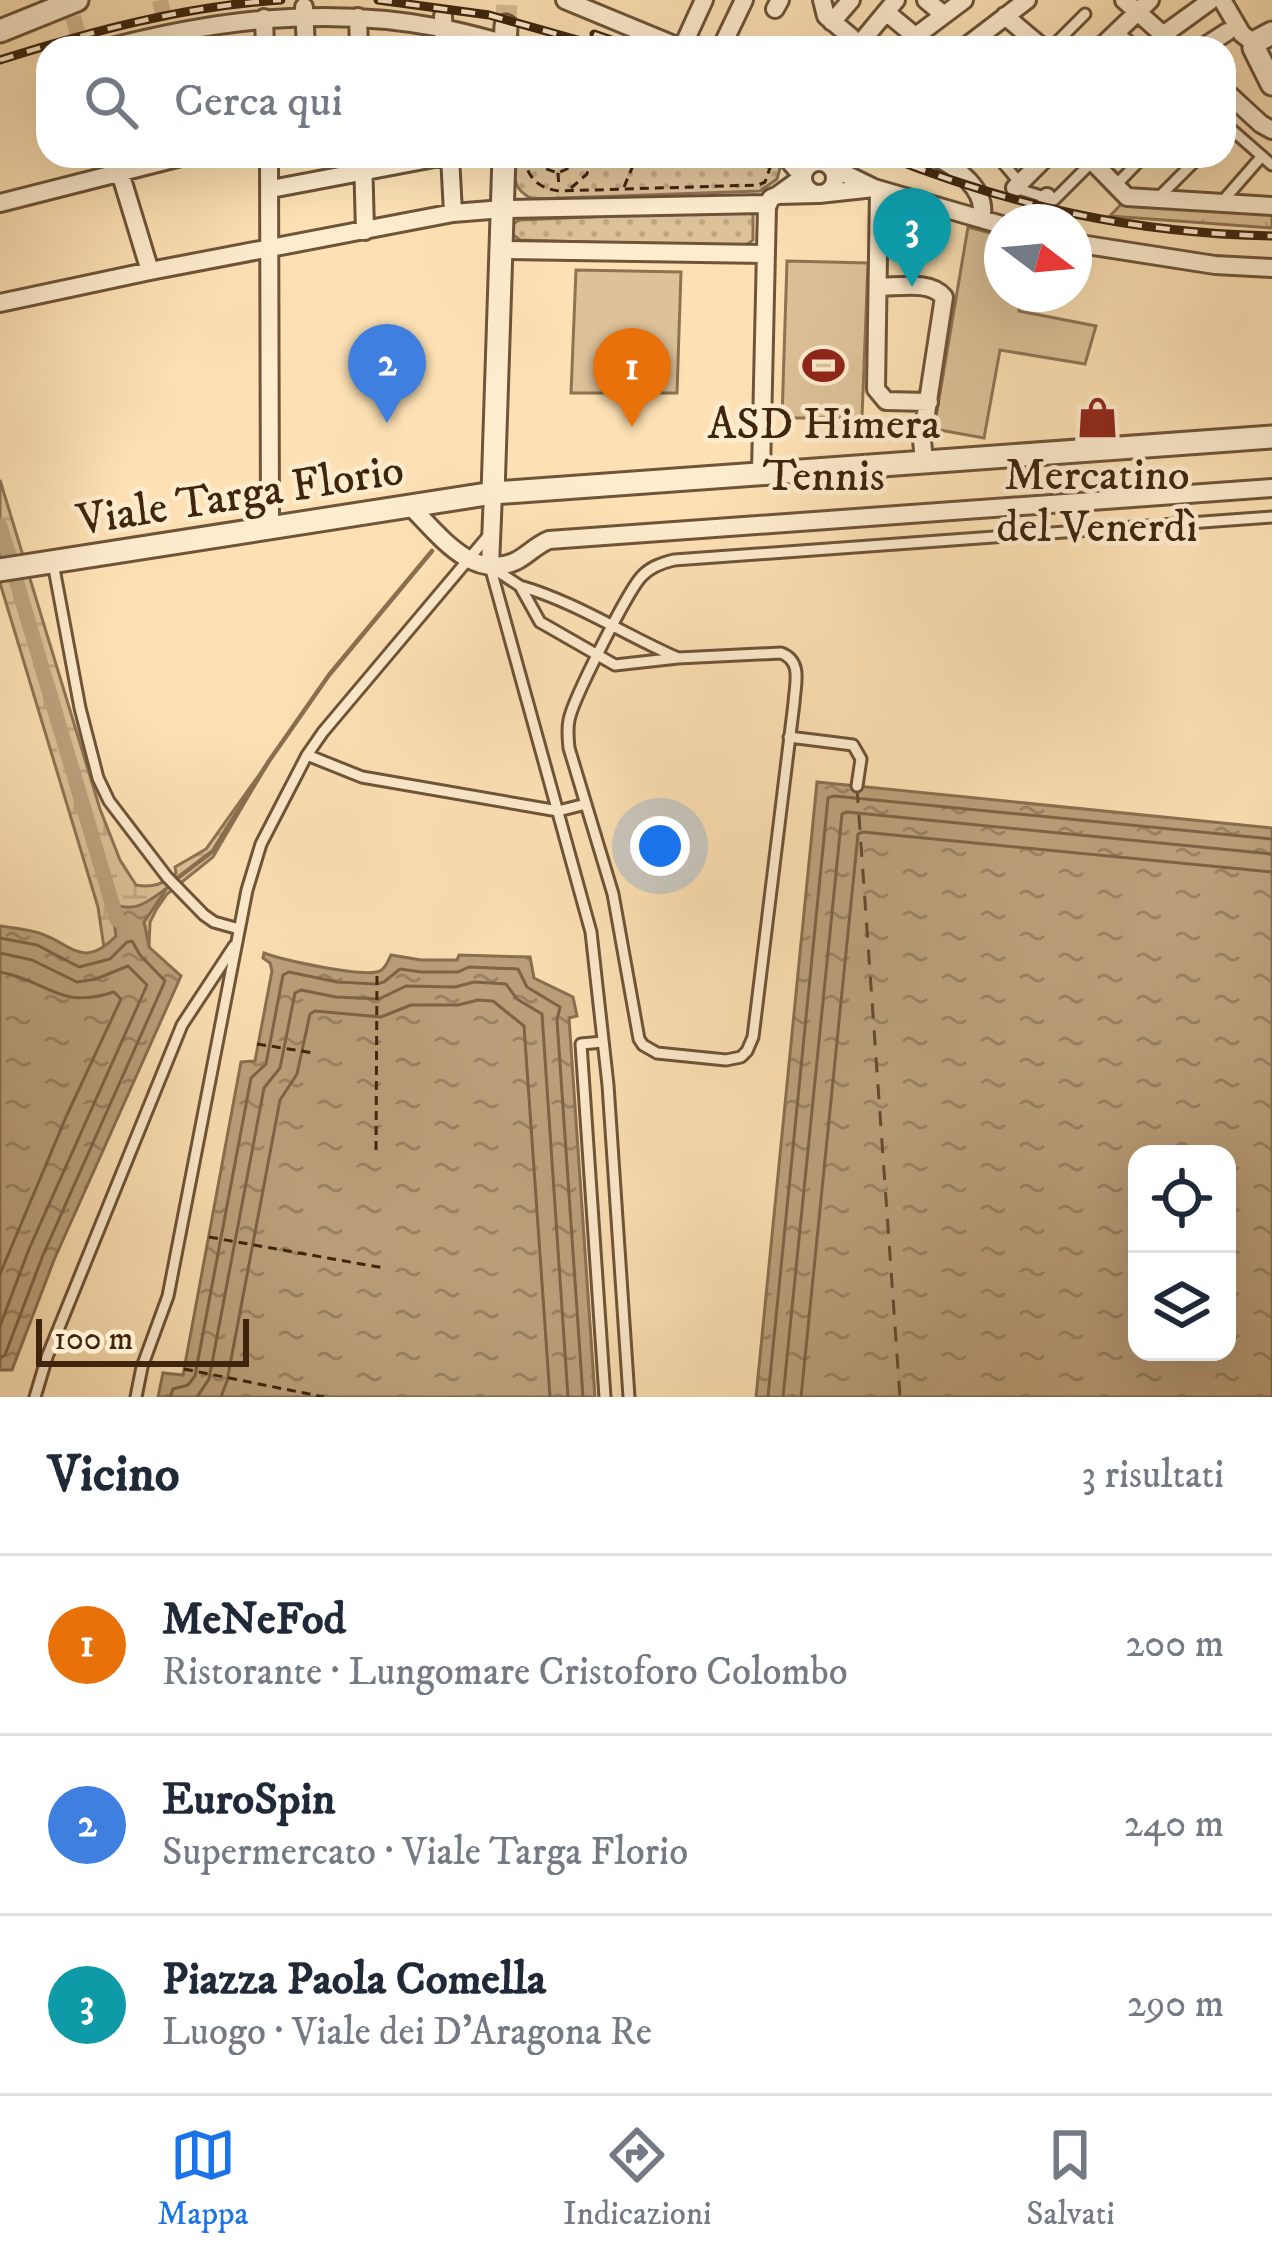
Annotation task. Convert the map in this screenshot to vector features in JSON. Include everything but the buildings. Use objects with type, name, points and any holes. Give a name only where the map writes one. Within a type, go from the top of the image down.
[{"type":"street","points":[[565,0],[602,8],[657,36]]},
{"type":"street","points":[[687,36],[704,0]]},
{"type":"street","points":[[727,36],[744,0]]},
{"type":"street","points":[[832,22],[851,0]]},
{"type":"street","points":[[926,0],[944,15]]},
{"type":"street","points":[[867,36],[891,6],[915,36],[964,0]]},
{"type":"street","points":[[983,36],[1027,0]]},
{"type":"street","points":[[1222,0],[1242,34],[1263,39],[1254,52],[1272,84]]},
{"type":"street","points":[[823,1],[826,16],[850,36]]},
{"type":"street","points":[[1164,36],[1210,1]]},
{"type":"street","points":[[0,31],[74,4]]},
{"type":"street","points":[[1112,36],[1136,4],[1155,36]]},
{"type":"street","points":[[304,11],[305,36]]},
{"type":"street","points":[[168,35],[304,11],[443,22],[492,36]]},
{"type":"street","points":[[358,16],[359,36]]},
{"type":"street","points":[[1005,16],[1031,36]]},
{"type":"street","points":[[264,18],[265,36]]},
{"type":"street","points":[[443,22],[444,36]]},
{"type":"street","points":[[1221,36],[1227,32]]},
{"type":"street","points":[[1236,101],[1272,130]]},
{"type":"street","points":[[0,203],[105,168]]},
{"type":"street","points":[[118,168],[150,271]]},
{"type":"street","points":[[270,168],[270,527]]},
{"type":"street","points":[[271,188],[348,168]]},
{"type":"street","points":[[363,168],[364,231]]},
{"type":"street","points":[[449,168],[453,213]]},
{"type":"street","points":[[490,566],[503,209],[516,168]]},
{"type":"street","points":[[795,168],[806,186],[819,194]]},
{"type":"street","points":[[760,472],[766,254],[772,200],[803,177],[807,168]]},
{"type":"street","points":[[819,194],[835,182],[829,168]]},
{"type":"street","points":[[838,168],[877,189],[984,221]]},
{"type":"street","points":[[956,168],[981,198],[981,220]]},
{"type":"street","points":[[1017,185],[1033,168]]},
{"type":"street","points":[[1101,168],[1122,191],[1157,199],[1272,206]]},
{"type":"street","points":[[0,303],[453,213],[772,200],[877,189]]},
{"type":"street","points":[[877,189],[878,394],[891,402],[929,402]]},
{"type":"street","points":[[1045,204],[1047,197]]},
{"type":"street","points":[[1092,246],[1215,265],[1272,268]]},
{"type":"street","points":[[501,250],[766,254]]},
{"type":"street","points":[[878,287],[929,287],[944,297],[922,440],[924,461]]},
{"type":"street","name":"Viale Targa Florio","points":[[0,570],[493,493],[1263,437]]},
{"type":"street","points":[[410,505],[467,559],[490,566],[512,562],[549,540],[1272,488]]},
{"type":"lane","points":[[1060,36],[1085,14]]},
{"type":"lane","points":[[1117,31],[1123,36]]},
{"type":"lane","points":[[1236,136],[1272,165]]},
{"type":"lane","points":[[1221,203],[1262,156]]},
{"type":"lane","points":[[1006,168],[1017,185],[1054,200],[1083,168]]},
{"type":"lane","points":[[1122,191],[1136,168]]},
{"type":"lane","points":[[1157,199],[1188,168]]},
{"type":"lane","points":[[520,586],[540,622],[599,656],[615,665],[678,658],[790,656],[796,670],[753,1037],[747,1052],[734,1060],[657,1053],[639,1039],[613,894],[567,734],[572,707],[599,656],[614,628],[638,581],[653,567],[674,560],[1272,517]]},
{"type":"lane","points":[[136,1397],[168,1296],[247,890],[262,844],[278,806],[323,733],[491,532]]},
{"type":"lane","points":[[42,564],[98,778],[109,801],[179,890],[214,922],[239,929]]},
{"type":"lane","points":[[490,566],[520,586],[555,596],[678,658]]},
{"type":"lane","points":[[490,566],[591,932],[629,1397]]},
{"type":"lane","points":[[789,737],[853,745],[861,758],[857,786]]},
{"type":"lane","points":[[307,755],[362,777],[558,811],[586,804]]},
{"type":"lane","points":[[35,1397],[182,1024],[237,942]]},
{"type":"lane","points":[[603,1042],[581,1044],[605,1397]]},
{"type":"lane","points":[[599,1316],[623,1314]]},
{"type":"path","points":[[525,168],[539,185],[559,191],[758,185],[770,168]]},
{"type":"path","points":[[544,168],[558,173],[569,168]]},
{"type":"path","points":[[559,191],[579,183],[588,168]]},
{"type":"path","points":[[623,189],[633,168]]},
{"type":"path","points":[[558,173],[559,191]]},
{"type":"path","points":[[376,1150],[377,972]]},
{"type":"path","points":[[257,1044],[314,1053]]},
{"type":"path","points":[[209,1237],[385,1268]]},
{"type":"path","points":[[184,1369],[324,1397]]},
{"type":"green space","points":[[514,168],[780,168],[777,179],[760,191],[533,199],[518,187]]},
{"type":"green space","points":[[1125,200],[1272,214],[1272,228],[1110,216]]},
{"type":"green space","points":[[747,210],[753,215],[753,240],[744,247],[520,240],[511,233],[512,224],[520,220]]},
{"type":"green space","points":[[968,227],[984,231],[984,312],[1024,312],[1096,326],[1085,364],[1000,350],[984,438],[934,429]]},
{"type":"green space","name":"ASD Himera Tennis","points":[[787,261],[868,263],[862,418],[782,418]]},
{"type":"green space","points":[[576,270],[681,272],[677,393],[571,393]]},
{"type":"green space","points":[[0,480],[100,809],[120,860],[136,885],[163,882],[176,873],[175,867],[206,849],[269,761],[213,857],[167,894],[156,910],[150,922],[149,947],[144,922],[164,893],[139,908],[120,907],[117,936],[104,948],[98,907],[0,583]]},
{"type":"water","points":[[817,782],[1272,828],[1272,1397],[756,1397]]},
{"type":"water","points":[[167,888],[144,922],[149,947],[181,976],[54,1260],[12,1370],[0,1370],[0,926],[39,933],[86,953],[116,936],[111,903],[134,907]]},
{"type":"water","points":[[264,953],[371,973],[382,970],[391,955],[421,960],[457,960],[459,955],[530,957],[534,978],[573,997],[577,1016],[569,1018],[595,1397],[158,1397],[163,1373],[183,1375],[241,1062],[255,1061],[272,971]]},
{"type":"waterway","points":[[0,526],[117,920]]},
{"type":"waterway","points":[[175,880],[213,851],[329,675],[432,551]]},
{"type":"ferry route","points":[[857,788],[900,1397]]},
{"type":"tunnel","points":[[160,0],[165,23]]},
{"type":"tunnel","points":[[506,26],[507,0]]},
{"type":"tunnel","points":[[73,17],[79,36]]},
{"type":"railway","points":[[81,36],[210,8],[281,0]]},
{"type":"railway","points":[[378,0],[489,15],[563,36]]},
{"type":"railway","points":[[594,34],[600,36]]},
{"type":"railway","points":[[0,60],[36,49]]},
{"type":"railway","points":[[918,168],[1075,214],[1171,229],[1272,236]]},
{"type":"place","name":"Piazza Paola Comella","points":[[912,287]]},
{"type":"place","name":"ASD Himera Tennis","points":[[824,366]]},
{"type":"place","name":"Mercatino del Venerdì","points":[[1097,417]]},
{"type":"place","name":"EuroSpin","points":[[387,423]]},
{"type":"place","name":"MeNeFod","points":[[632,427]]}]
